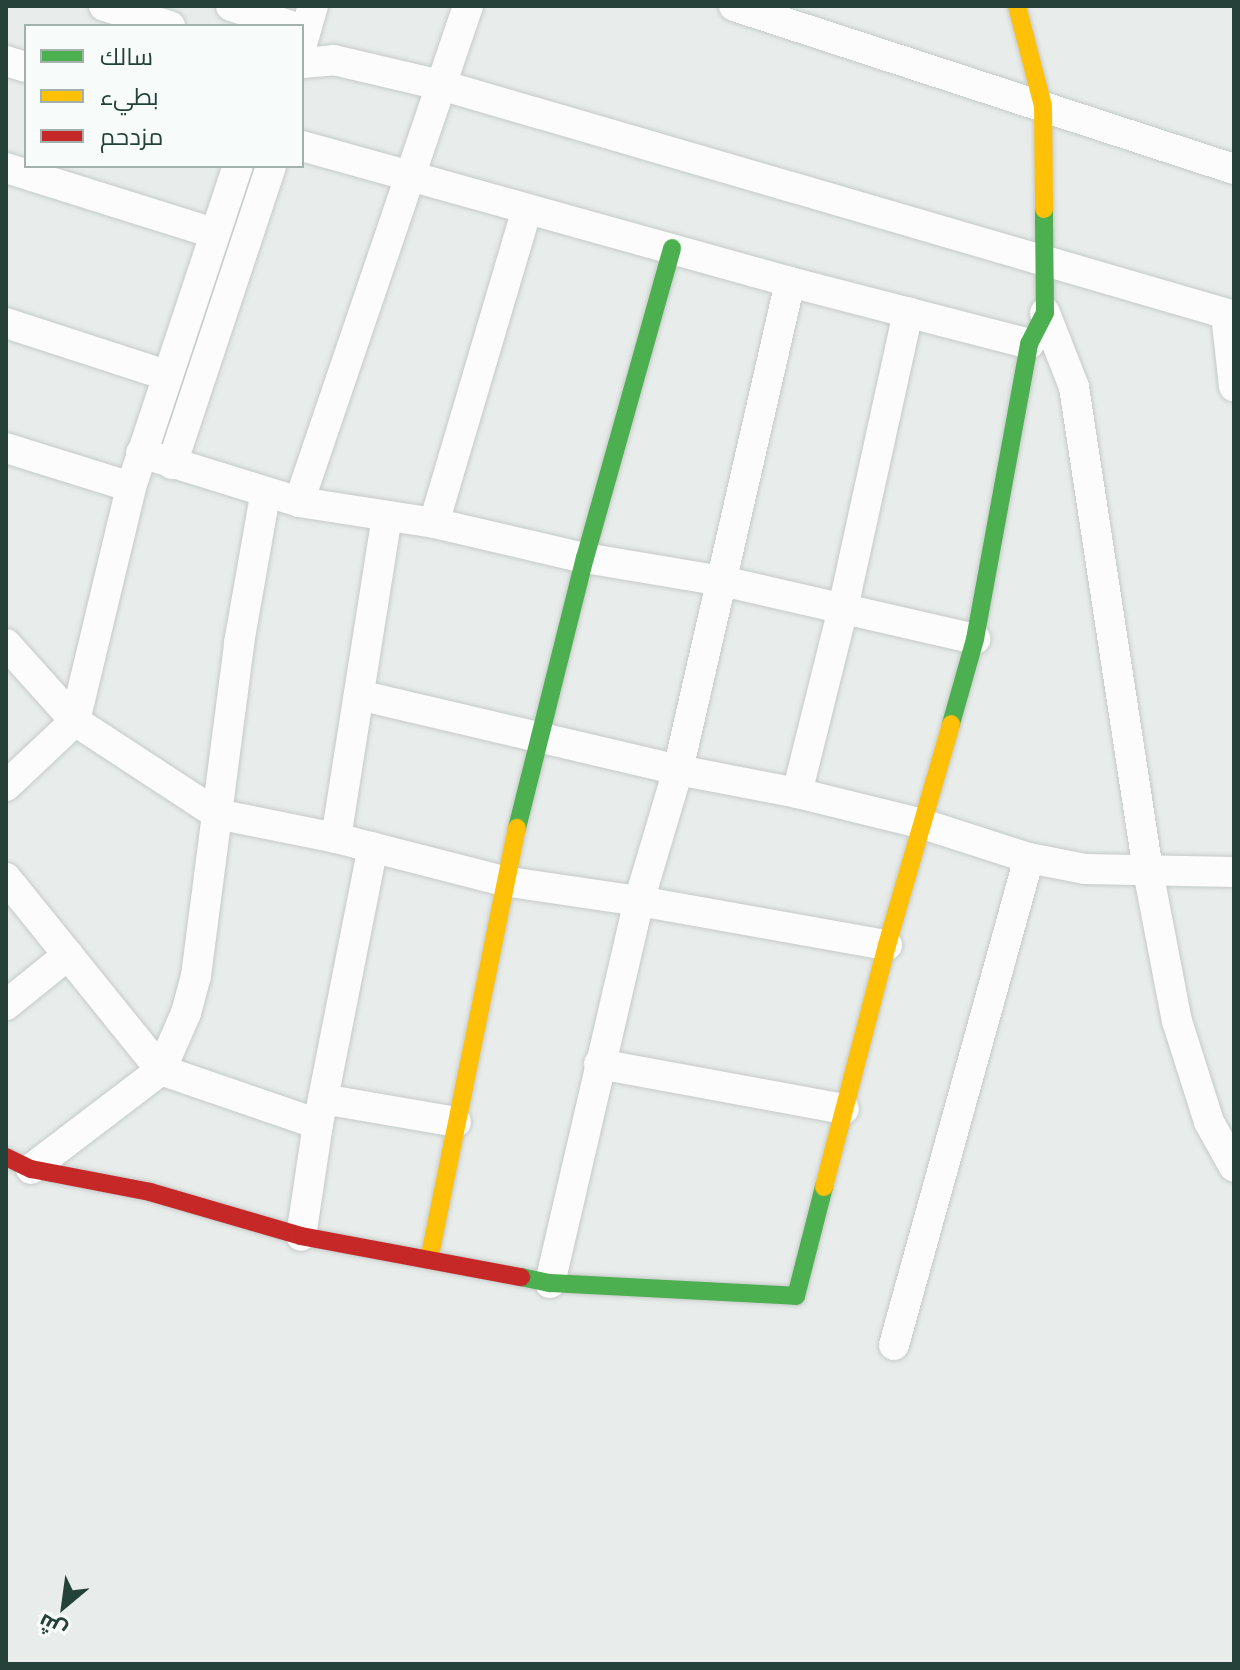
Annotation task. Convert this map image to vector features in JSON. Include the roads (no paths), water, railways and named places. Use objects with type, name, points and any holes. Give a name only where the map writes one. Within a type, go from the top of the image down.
[{"type":"street","points":[[104,6],[163,24]]},
{"type":"street","points":[[231,6],[293,24]]},
{"type":"street","points":[[299,502],[468,6]]},
{"type":"street","points":[[734,6],[1234,169]]},
{"type":"street","points":[[1017,6],[1043,106],[1045,313],[1074,387],[1148,871],[1177,1021],[1192,1073],[1209,1122],[1234,1167]]},
{"type":"street","points":[[304,28],[334,60]]},
{"type":"street","points":[[304,63],[334,60],[441,85],[1230,315],[1234,387]]},
{"type":"street","points":[[304,147],[790,282],[1029,344]]},
{"type":"street","points":[[6,168],[213,233]]},
{"type":"street","points":[[6,786],[75,721],[131,487],[213,233],[237,168]]},
{"type":"street","points":[[172,464],[270,168]]},
{"type":"street","points":[[434,523],[527,209]]},
{"type":"street","points":[[429,1260],[503,881],[585,558],[672,248]]},
{"type":"street","points":[[550,1283],[639,901],[678,770],[790,282]]},
{"type":"street","points":[[797,793],[843,608],[908,312]]},
{"type":"street","points":[[18,1163],[150,1192],[301,1236],[550,1283],[796,1296],[887,945],[975,639],[1029,344],[1045,313]]},
{"type":"street","points":[[6,323],[166,375]]},
{"type":"street","points":[[6,448],[131,487]]},
{"type":"street","points":[[141,453],[265,495],[434,523],[585,558],[722,581],[975,639]]},
{"type":"street","points":[[18,1163],[161,1070],[186,1013],[196,976],[239,643],[265,495]]},
{"type":"street","points":[[336,838],[387,516]]},
{"type":"street","points":[[6,644],[75,721],[217,814],[336,838],[503,881],[639,901],[887,945]]},
{"type":"street","points":[[359,695],[678,770],[797,793],[923,824],[1029,858],[1085,869],[1234,872]]},
{"type":"street","points":[[301,1236],[321,1112],[373,847]]},
{"type":"street","points":[[894,1345],[1029,858]]},
{"type":"street","points":[[6,878],[161,1070],[321,1112],[456,1122]]},
{"type":"street","points":[[6,1005],[68,955]]},
{"type":"street","points":[[599,1064],[844,1109]]}]
